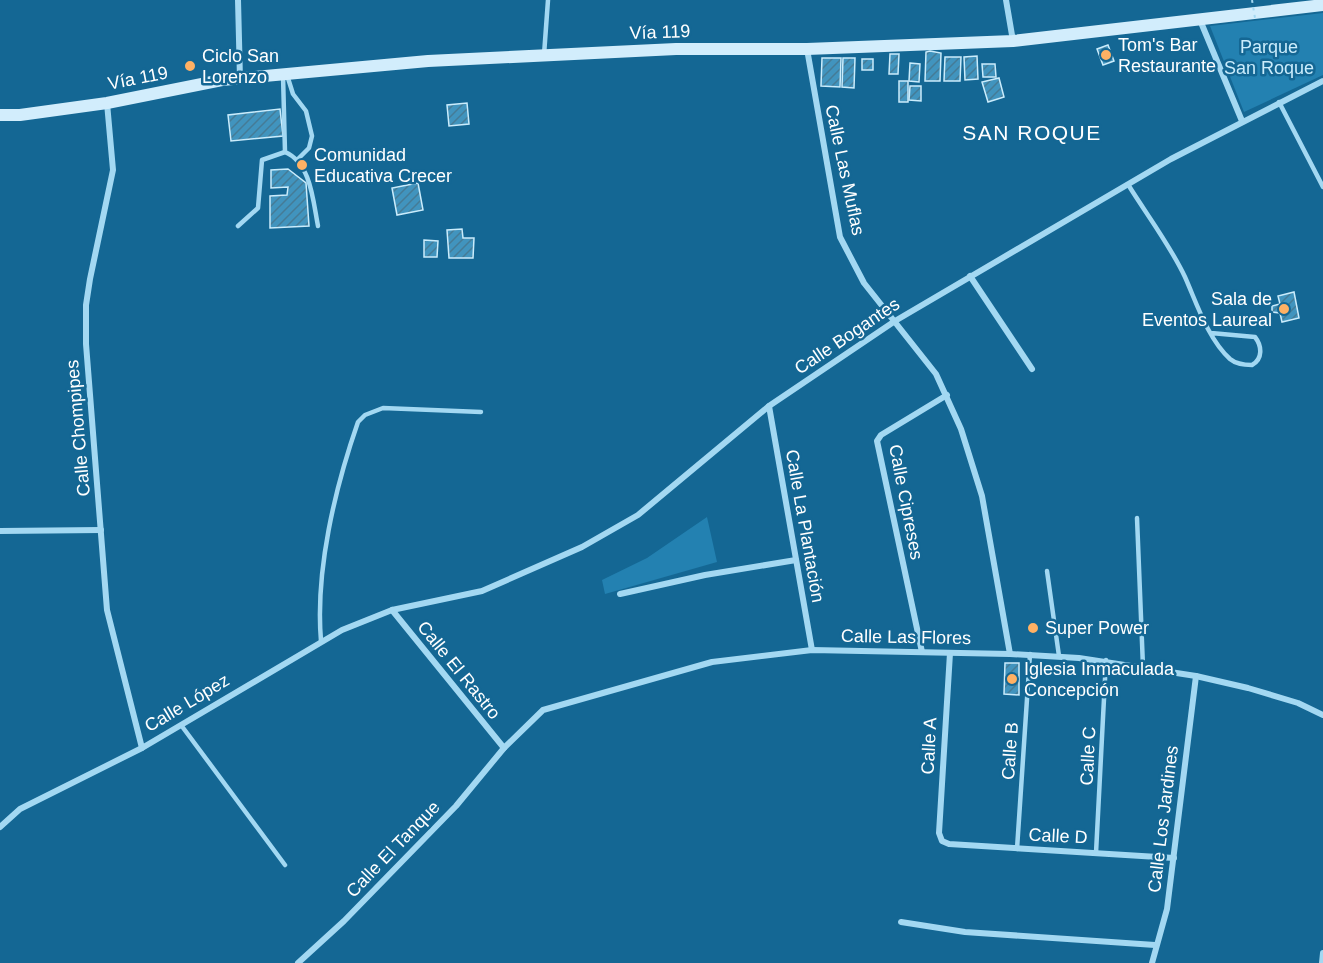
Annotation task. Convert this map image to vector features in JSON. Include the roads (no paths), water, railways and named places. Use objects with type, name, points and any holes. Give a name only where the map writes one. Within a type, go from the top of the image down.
[{"type":"main road","name":"Vía 119","points":[[0,115],[20,115],[107,103],[222,80],[428,61],[676,49],[807,49],[1012,41],[1200,20],[1284,5],[1323,5]]},
{"type":"street","points":[[238,0],[240,80]]},
{"type":"street","points":[[1006,0],[1012,41]]},
{"type":"street","points":[[1200,20],[1242,121]]},
{"type":"street","name":"Calle Las Muflas","points":[[807,49],[840,237],[864,283],[925,357],[947,395],[982,496],[1010,654]]},
{"type":"street","name":"Calle Bogantes","points":[[392,610],[482,591],[582,546],[638,515],[769,406],[895,321],[1065,219],[1242,121],[1323,81]]},
{"type":"street","name":"Calle Chompipes","points":[[107,103],[113,170],[86,305],[86,344],[107,610],[142,748]]},
{"type":"street","points":[[970,276],[1032,369]]},
{"type":"street","name":"Calle Cipreses","points":[[922,652],[877,441],[881,435],[947,395]]},
{"type":"street","name":"Calle La Plantación","points":[[769,406],[812,650]]},
{"type":"street","points":[[0,531],[101,530]]},
{"type":"street","points":[[620,594],[705,575],[796,560]]},
{"type":"street","name":"Calle López","points":[[1,823],[20,810],[142,748],[321,641],[392,610]]},
{"type":"street","name":"Calle El Rastro","points":[[392,610],[504,748]]},
{"type":"street","name":"Calle Las Flores","points":[[504,748],[550,706],[712,662],[812,650],[1029,654],[1106,660],[1196,676],[1298,703],[1323,715]]},
{"type":"street","name":"Calle A","points":[[942,841],[939,833],[950,653]]},
{"type":"street","name":"Calle Los Jardines","points":[[1152,963],[1155,945],[1167,909],[1196,676]]},
{"type":"street","name":"Calle El Tanque","points":[[298,963],[344,921],[456,806],[504,748]]},
{"type":"street","name":"Calle D","points":[[942,841],[949,844],[1017,849],[1174,858]]},
{"type":"street","points":[[901,922],[965,932],[1155,945]]},
{"type":"street","points":[[1322,963],[1323,953]]},
{"type":"lane","points":[[544,55],[548,0]]},
{"type":"lane","points":[[285,75],[285,152]]},
{"type":"lane","points":[[285,75],[293,94],[306,111],[312,136],[309,148],[298,159]]},
{"type":"lane","points":[[1279,102],[1323,187]]},
{"type":"lane","points":[[238,226],[258,208],[262,160],[285,152],[298,159],[307,178],[318,226]]},
{"type":"lane","points":[[1128,186],[1186,279],[1212,333],[1234,362],[1252,365],[1258,359],[1261,346],[1255,337],[1212,333]]},
{"type":"lane","points":[[321,641],[319,614],[327,540],[358,422],[365,415],[383,408],[481,412]]},
{"type":"lane","points":[[1137,518],[1143,666]]},
{"type":"lane","points":[[1047,571],[1059,656]]},
{"type":"lane","name":"Calle B","points":[[1017,849],[1029,654]]},
{"type":"lane","name":"Calle C","points":[[1096,853],[1106,660]]},
{"type":"lane","points":[[182,725],[285,865]]},
{"type":"place","name":"Tom's Bar Restaurante","points":[[1106,55]]},
{"type":"place","name":"Ciclo San Lorenzo","points":[[190,66]]},
{"type":"place","name":"Comunidad Educativa Crecer","points":[[302,165]]},
{"type":"place","name":"Sala de Eventos Laureal","points":[[1284,309]]},
{"type":"place","name":"Super Power","points":[[1033,628]]},
{"type":"place","name":"Iglesia Inmaculada Concepción","points":[[1012,679]]},
{"type":"district","name":"SAN ROQUE","points":[[1032,133]]},
{"type":"park label","name":"Parque San Roque","points":[[1269,57]]}]
